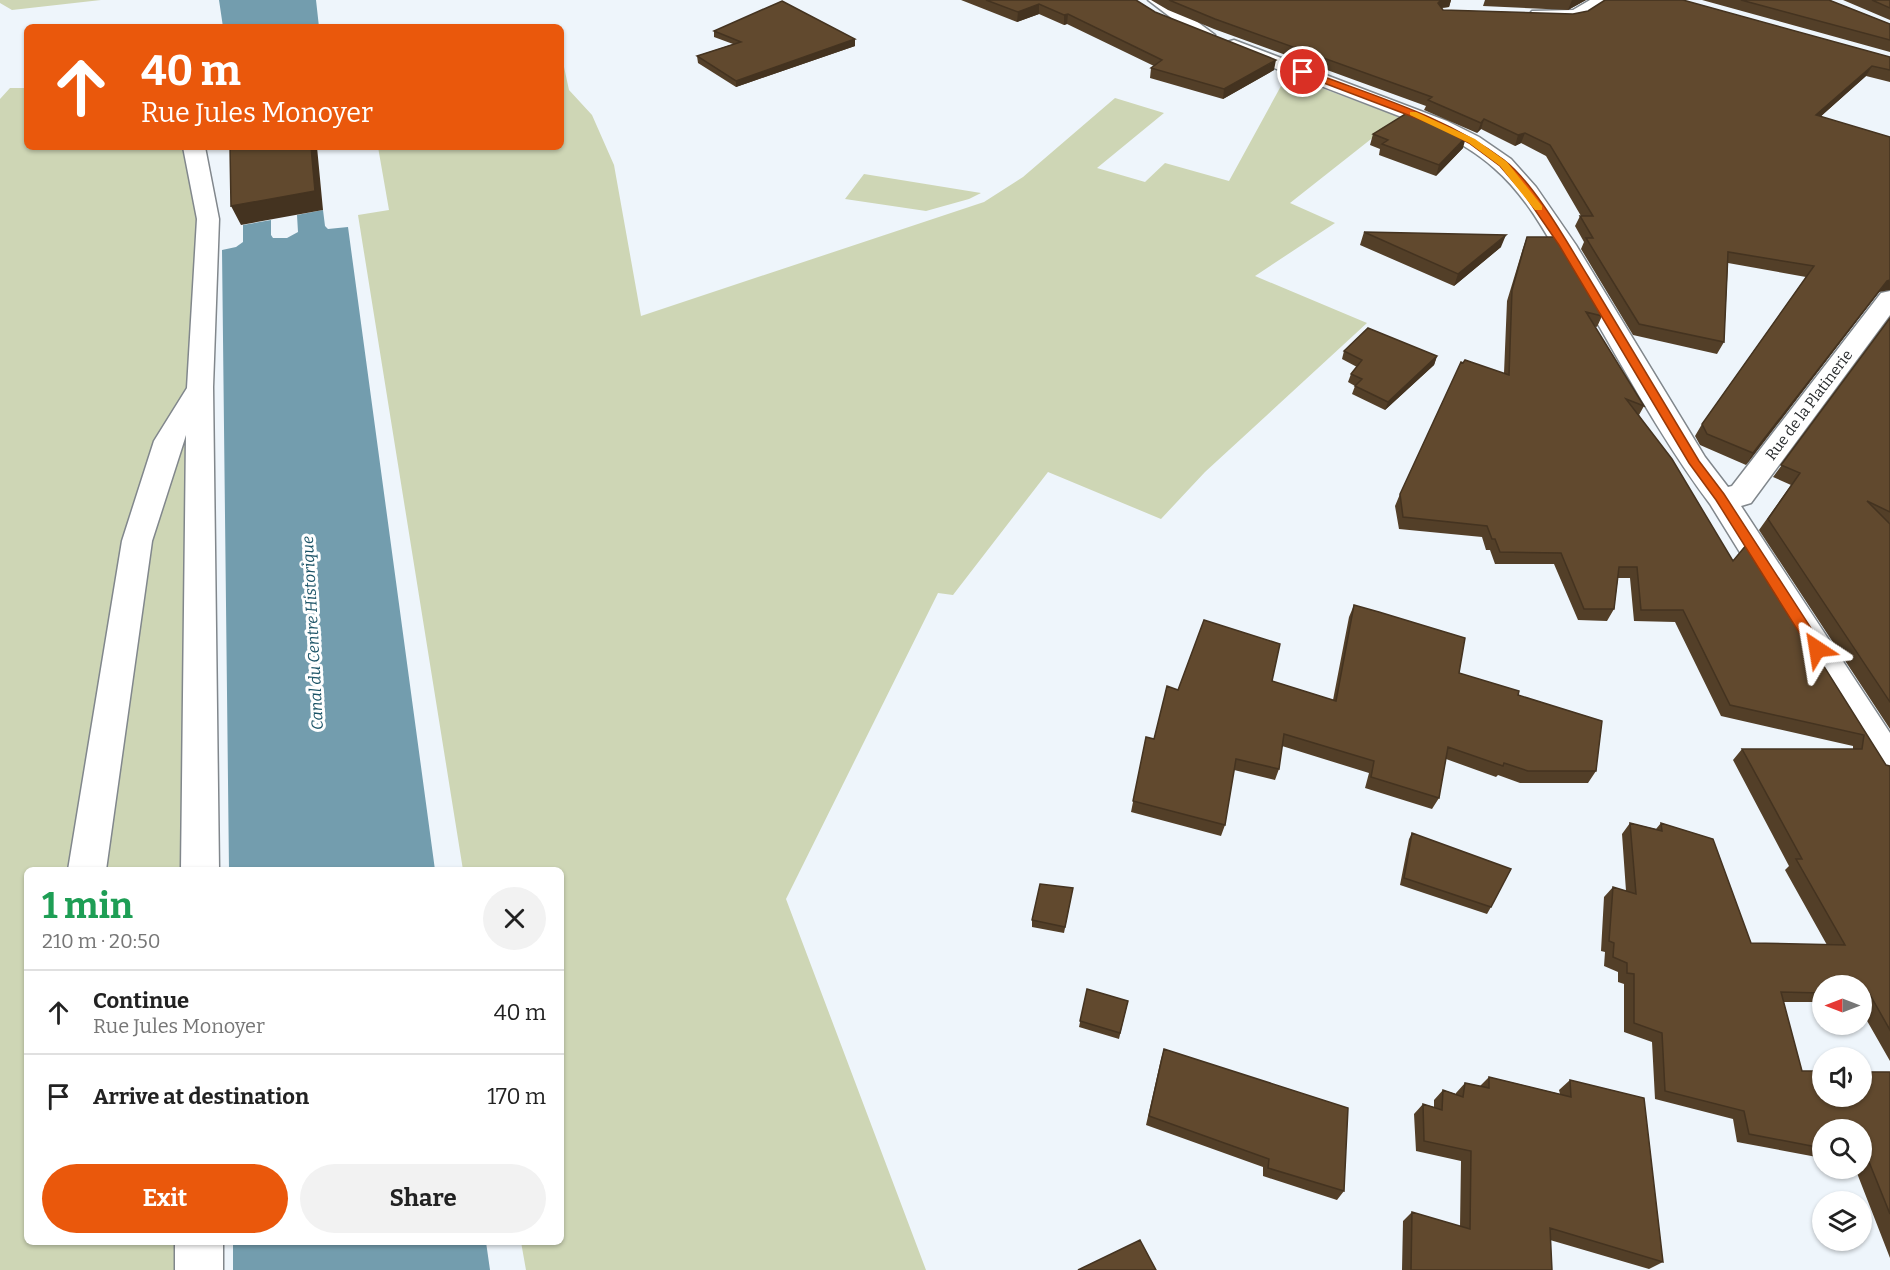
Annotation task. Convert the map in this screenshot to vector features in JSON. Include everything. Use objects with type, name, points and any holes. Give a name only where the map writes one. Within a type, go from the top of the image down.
[{"type":"street","points":[[1133,0],[1161,16],[1206,35],[1440,125],[1472,141],[1503,164],[1528,192],[1564,245],[1695,463],[1720,497],[1890,764]]},
{"type":"street","points":[[1157,0],[1206,35]]},
{"type":"street","points":[[1526,15],[1561,17],[1577,15],[1603,0]]},
{"type":"street","points":[[195,150],[208,219],[200,387],[200,867]]},
{"type":"street","name":"Rue de la Platinerie","points":[[1720,497],[1741,496],[1890,298]]},
{"type":"street","points":[[87,867],[137,541],[168,441],[200,387]]},
{"type":"street","points":[[199,1245],[199,1270]]},
{"type":"green space","points":[[0,0],[101,0],[12,10],[0,3]]},
{"type":"green space","points":[[564,67],[569,90],[592,115],[614,165],[641,316],[984,202],[1023,177],[1115,98],[1164,113],[1097,168],[1145,182],[1165,163],[1229,181],[1287,75],[1399,117],[1290,203],[1335,223],[1255,276],[1367,323],[1205,472],[1161,519],[1048,472],[953,595],[938,593],[786,899],[926,1270],[526,1270],[522,1245],[564,1245],[564,867],[463,867],[358,215],[389,210],[379,150],[564,150]]},
{"type":"green space","points":[[10,88],[24,88],[24,150],[195,150],[198,163],[200,867],[24,867],[24,1245],[199,1245],[199,1270],[0,1270],[0,99]]},
{"type":"green space","points":[[864,174],[981,193],[969,199],[926,211],[845,199]]},
{"type":"water","points":[[219,0],[316,0],[319,24],[223,24]]},
{"type":"water","name":"Canal du Centre Historique","points":[[323,210],[325,226],[328,229],[348,227],[435,867],[229,867],[222,250],[236,247],[243,242],[243,225],[271,220],[273,238],[287,238],[298,232],[297,215]]},
{"type":"water","points":[[233,1245],[486,1245],[490,1270],[233,1270]]},
{"type":"building","points":[[986,0],[1136,0],[1155,12],[1276,60],[1224,89],[1151,68],[1162,60],[1068,14],[1064,15],[1039,4],[1018,12]]},
{"type":"building","points":[[1169,0],[1441,0],[1438,3],[1443,10],[1573,14],[1588,11],[1605,0],[1683,0],[1890,57],[1890,70],[1872,66],[1816,115],[1890,137],[1890,280],[1753,453],[1707,434],[1702,424],[1814,266],[1728,252],[1724,342],[1639,324],[1586,238],[1593,238],[1580,216],[1593,216],[1550,145],[1525,133],[1518,135],[1484,119],[1481,123],[1428,100],[1432,97],[1215,19]]},
{"type":"building","points":[[1741,0],[1829,0],[1890,24],[1890,40]]},
{"type":"building","points":[[1872,0],[1890,0],[1890,8]]},
{"type":"building","points":[[782,1],[855,39],[736,81],[697,56],[741,42],[714,31]]},
{"type":"building","points":[[1410,111],[1466,137],[1439,165],[1382,144],[1388,140],[1373,134]]},
{"type":"building","points":[[230,150],[311,150],[315,191],[231,206]]},
{"type":"building","points":[[1364,232],[1506,235],[1458,274]]},
{"type":"building","points":[[1527,237],[1557,237],[1602,316],[1586,312],[1644,406],[1626,399],[1672,459],[1733,561],[1747,544],[1886,765],[1890,766],[1890,1030],[1872,998],[1872,975],[1812,975],[1812,993],[1781,992],[1802,1071],[1812,1071],[1812,1107],[1872,1107],[1872,1072],[1890,1072],[1890,1214],[1872,1169],[1872,1119],[1812,1119],[1812,1146],[1749,1134],[1744,1111],[1665,1091],[1662,1033],[1634,1023],[1634,974],[1627,973],[1627,963],[1613,957],[1614,943],[1609,941],[1613,887],[1636,894],[1630,823],[1662,831],[1661,823],[1713,839],[1751,943],[1845,945],[1796,859],[1802,859],[1742,749],[1862,749],[1864,735],[1730,705],[1683,610],[1641,610],[1637,567],[1619,567],[1614,609],[1584,609],[1561,553],[1500,552],[1487,526],[1403,517],[1400,494],[1461,362],[1465,360],[1509,375],[1512,290]]},
{"type":"building","points":[[1890,318],[1890,512],[1867,501],[1890,524],[1890,702],[1768,519],[1800,473],[1781,465]]},
{"type":"building","points":[[1368,328],[1437,356],[1388,402],[1355,386],[1362,379],[1351,374],[1362,360],[1344,351]]},
{"type":"building","points":[[1354,605],[1465,638],[1459,673],[1519,691],[1518,695],[1602,721],[1596,771],[1528,771],[1504,763],[1503,766],[1448,747],[1439,798],[1371,777],[1374,761],[1284,734],[1279,769],[1236,759],[1225,825],[1133,801],[1146,737],[1154,739],[1167,686],[1178,690],[1204,620],[1280,644],[1272,681],[1336,701]]},
{"type":"building","points":[[1412,833],[1511,869],[1491,907],[1404,878]]},
{"type":"building","points":[[1040,884],[1073,888],[1065,927],[1032,920]]},
{"type":"building","points":[[1087,989],[1128,1001],[1120,1033],[1080,1021]]},
{"type":"building","points":[[1164,1049],[1348,1108],[1344,1191],[1268,1168],[1269,1159],[1149,1116]]},
{"type":"building","points":[[1489,1077],[1571,1097],[1570,1080],[1644,1098],[1663,1262],[1550,1228],[1552,1270],[1411,1270],[1412,1212],[1470,1229],[1471,1151],[1424,1141],[1423,1104],[1442,1110],[1443,1090],[1463,1097],[1465,1083],[1489,1088]]},
{"type":"building","points":[[1140,1240],[1156,1270],[1078,1270]]},
{"type":"slow traffic","points":[[1413,113],[1472,141],[1503,164],[1528,192],[1538,208]]},
{"type":"route","points":[[1303,72],[1406,110],[1472,141],[1503,164],[1528,192],[1564,245],[1695,463],[1720,497],[1817,649]]}]
